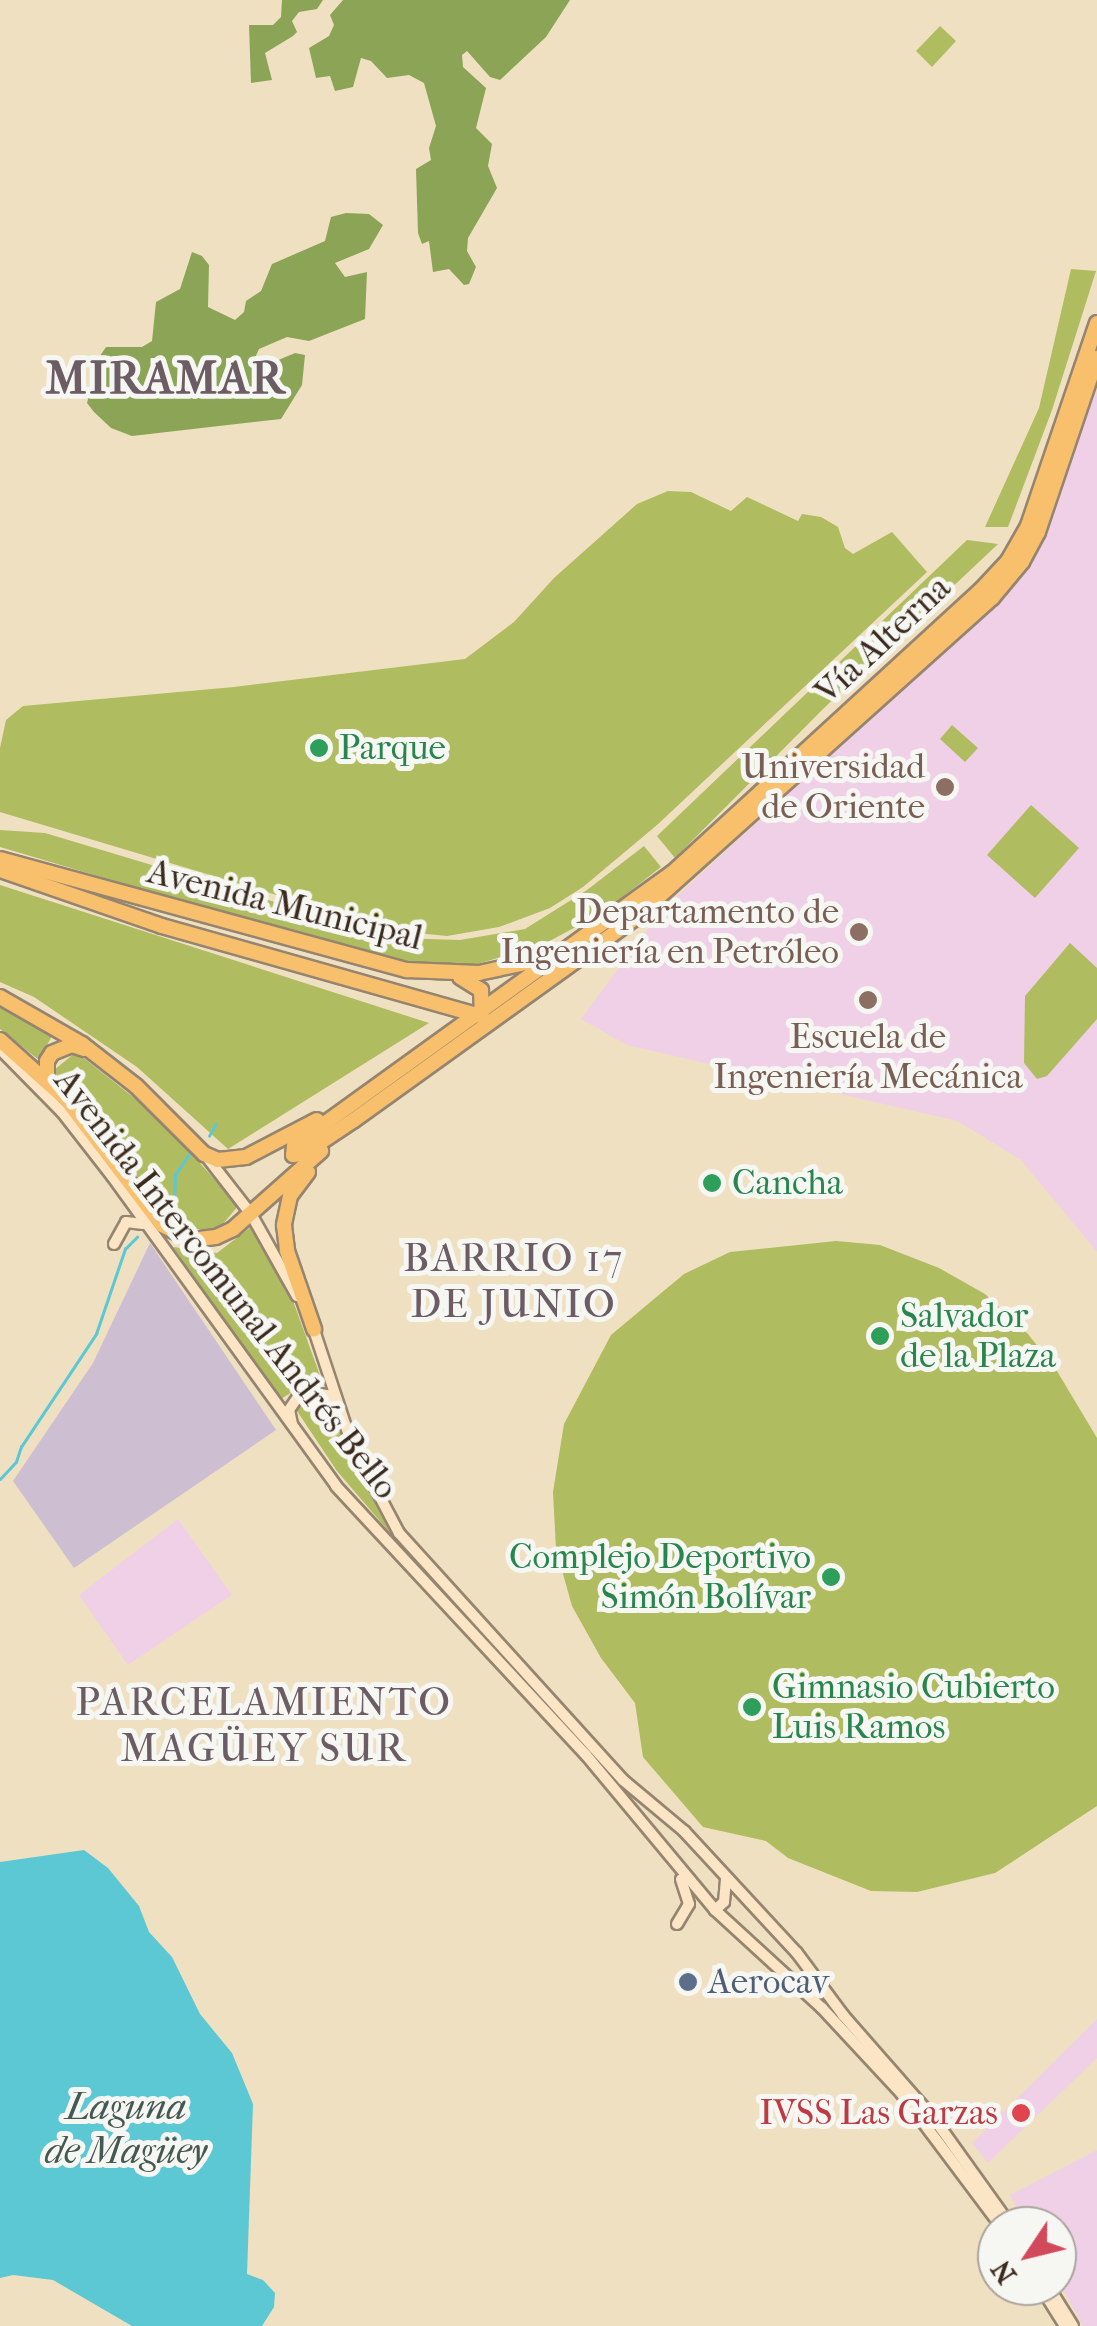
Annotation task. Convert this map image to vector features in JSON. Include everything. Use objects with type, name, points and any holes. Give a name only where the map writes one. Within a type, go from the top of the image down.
[{"type":"highway","name":"Vía Alterna","points":[[358,1100],[474,1012],[672,873],[994,577],[1028,526],[1097,323]]},
{"type":"highway","name":"Vía Alterna","points":[[354,1120],[635,918],[700,864],[1008,580],[1038,532],[1097,358]]},
{"type":"highway","name":"Avenida Municipal","points":[[0,859],[378,964],[440,973],[479,973],[559,954]]},
{"type":"highway","name":"Avenida Municipal","points":[[0,870],[162,926],[436,1005],[474,1012]]},
{"type":"highway","points":[[440,973],[470,980],[481,990],[462,1042]]},
{"type":"highway","points":[[470,980],[475,989],[474,1012]]},
{"type":"highway","name":"Avenida Intercomunal Andrés Bello","points":[[0,996],[98,1056],[148,1097],[204,1154]]},
{"type":"highway","points":[[436,1005],[450,1014],[452,1022],[441,1039]]},
{"type":"highway","points":[[474,1012],[500,1014]]},
{"type":"highway","points":[[0,1040],[47,1080],[111,1154],[162,1225],[191,1240],[216,1238],[251,1214],[354,1120]]},
{"type":"highway","points":[[98,1056],[72,1045],[62,1048],[50,1055],[47,1080],[134,1206]]},
{"type":"highway","points":[[354,1120],[298,1156],[292,1153],[294,1146],[358,1100]]},
{"type":"highway","points":[[204,1154],[218,1160],[237,1160],[358,1100]]},
{"type":"highway","points":[[314,1330],[287,1251],[284,1225],[290,1196],[327,1146]]},
{"type":"main road","name":"Avenida Intercomunal Andrés Bello","points":[[0,1049],[62,1112],[336,1486],[586,1756],[673,1865],[822,2008],[901,2094],[987,2206]]},
{"type":"main road","name":"Avenida Intercomunal Andrés Bello","points":[[204,1154],[251,1214],[314,1330],[342,1414],[375,1493],[429,1570],[623,1780],[684,1831],[726,1876],[936,2120],[997,2206]]},
{"type":"main road","points":[[114,1244],[118,1232],[131,1220],[154,1235]]},
{"type":"main road","points":[[302,1442],[289,1410],[302,1392],[328,1395],[342,1414]]},
{"type":"main road","points":[[673,1865],[689,1904],[678,1924]]},
{"type":"main road","points":[[719,1906],[726,1876]]},
{"type":"shaded area","name":"Universidad de Oriente","points":[[1097,377],[1097,1252],[1021,1160],[958,1121],[627,1045],[581,1019],[662,910],[977,619]]},
{"type":"shaded area","points":[[150,1243],[276,1430],[74,1568],[13,1481],[93,1363]]},
{"type":"shaded area","points":[[178,1519],[232,1595],[128,1665],[79,1595]]},
{"type":"shaded area","name":"IVSS Las Garzas","points":[[1097,2019],[1097,2058],[988,2163],[972,2143]]},
{"type":"shaded area","points":[[1097,2150],[1097,2326],[1083,2326],[1072,2306],[1077,2306],[1077,2206],[1016,2206],[1010,2195]]},
{"type":"green space","points":[[282,0],[323,0],[317,9],[299,12],[292,21],[297,32],[265,53],[272,80],[251,83],[249,25],[273,25],[281,17]]},
{"type":"green space","points":[[343,0],[570,0],[546,37],[500,80],[490,77],[467,51],[462,55],[463,67],[486,88],[476,128],[492,144],[488,166],[497,188],[468,238],[467,251],[476,267],[469,284],[464,285],[449,269],[433,272],[429,241],[422,244],[418,233],[416,169],[431,160],[429,148],[436,126],[424,83],[409,75],[387,78],[371,61],[361,58],[353,87],[335,91],[330,76],[316,78],[309,48],[329,36],[334,25],[330,15]]},
{"type":"green space","points":[[940,26],[956,41],[932,67],[916,51]]},
{"type":"green space","points":[[369,214],[383,225],[369,249],[335,263],[345,277],[367,272],[365,319],[309,341],[287,337],[259,349],[254,360],[262,367],[295,353],[305,355],[302,385],[281,419],[132,436],[111,428],[87,403],[106,347],[142,347],[152,341],[156,302],[180,289],[192,252],[209,265],[208,307],[235,320],[244,312],[246,301],[261,291],[272,264],[325,241],[331,217]]},
{"type":"green space","points":[[1071,269],[1096,271],[1052,410],[1008,527],[985,527],[1039,408]]},
{"type":"green space","points":[[668,491],[691,492],[731,511],[747,497],[798,521],[802,514],[821,517],[838,527],[845,548],[853,554],[892,532],[927,572],[657,825],[583,887],[550,908],[499,927],[447,936],[397,931],[0,812],[0,748],[6,720],[23,706],[234,687],[465,659],[514,622],[554,578],[637,504]]},
{"type":"green space","points":[[967,540],[998,544],[823,709],[675,858],[657,836]]},
{"type":"green space","points":[[952,725],[978,748],[965,762],[940,739]]},
{"type":"green space","points":[[1031,805],[1079,848],[1035,898],[987,855]]},
{"type":"green space","points":[[0,830],[45,833],[395,938],[460,940],[525,929],[587,890],[644,846],[661,867],[602,913],[544,944],[471,966],[416,964],[239,918],[0,847]]},
{"type":"green space","points":[[0,885],[429,1023],[228,1149],[137,1067],[34,997],[0,982]]},
{"type":"green space","points":[[1070,943],[1097,968],[1097,1019],[1047,1076],[1037,1079],[1024,1063],[1025,996]]},
{"type":"green space","points":[[0,1007],[53,1034],[39,1060],[0,1029]]},
{"type":"green space","points":[[76,1052],[161,1119],[238,1206],[217,1231],[178,1227],[53,1071]]},
{"type":"green space","points":[[251,1227],[292,1298],[322,1381],[300,1387],[281,1399],[173,1247],[217,1253]]},
{"type":"green space","name":"Complejo Deportivo Simón Bolívar","points":[[836,1241],[880,1245],[939,1268],[985,1294],[1028,1334],[1057,1371],[1097,1438],[1097,1806],[995,1873],[917,1892],[871,1891],[788,1858],[766,1841],[703,1827],[643,1757],[635,1703],[601,1658],[572,1606],[556,1549],[553,1492],[564,1424],[611,1335],[684,1274],[730,1252]]},
{"type":"green space","points":[[306,1397],[330,1403],[356,1468],[391,1534],[337,1471],[297,1411]]},
{"type":"water","name":"Laguna de Magüey","points":[[84,1850],[108,1868],[139,1906],[149,1932],[172,1957],[200,2014],[232,2053],[253,2104],[247,2274],[263,2280],[275,2293],[274,2307],[262,2326],[132,2326],[53,2280],[13,2275],[0,2278],[0,1862]]},
{"type":"waterway","points":[[209,1136],[215,1125]]},
{"type":"waterway","points":[[167,1210],[174,1203],[175,1175],[189,1154]]},
{"type":"waterway","points":[[0,1479],[16,1462],[21,1447],[96,1334],[125,1249],[137,1237]]},
{"type":"place","name":"Parque","points":[[319,748]]},
{"type":"place","name":"Universidad de Oriente","points":[[945,787]]},
{"type":"place","name":"Departamento de Ingeniería en Petróleo","points":[[859,932]]},
{"type":"place","name":"Escuela de Ingeniería Mecánica","points":[[868,1000]]},
{"type":"place","name":"Cancha","points":[[712,1183]]},
{"type":"place","name":"Salvador de la Plaza","points":[[880,1336]]},
{"type":"place","name":"Complejo Deportivo Simón Bolívar","points":[[831,1577]]},
{"type":"place","name":"Gimnasio Cubierto Luis Ramos","points":[[752,1707]]},
{"type":"place","name":"Aerocav","points":[[688,1982]]},
{"type":"place","name":"IVSS Las Garzas","points":[[1021,2113]]},
{"type":"district","name":"MIRAMAR","points":[[166,379]]},
{"type":"district","name":"BARRIO 17 DE JUNIO","points":[[514,1281]]},
{"type":"district","name":"PARCELAMIENTO MAGÜEY SUR","points":[[264,1725]]}]
